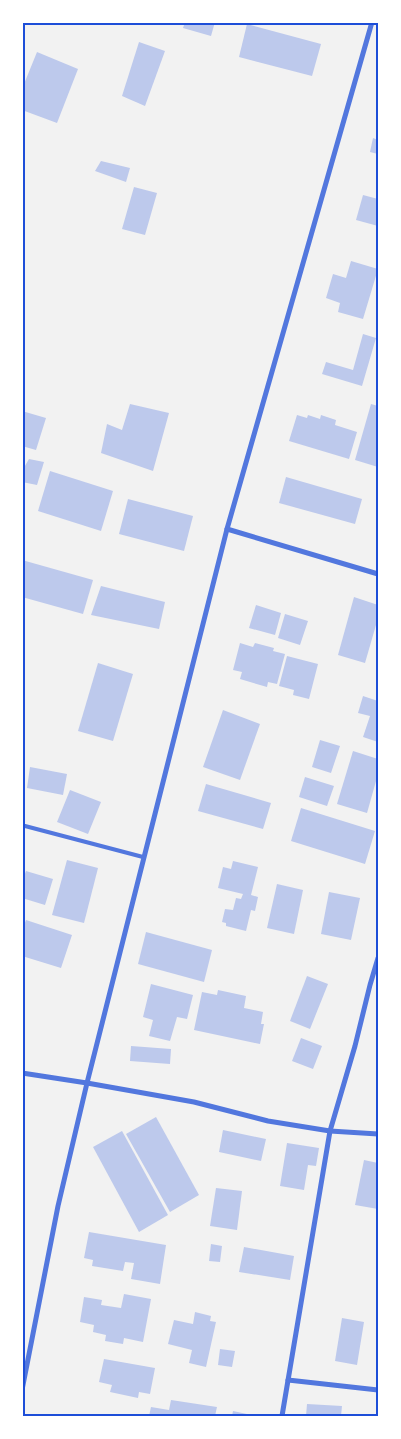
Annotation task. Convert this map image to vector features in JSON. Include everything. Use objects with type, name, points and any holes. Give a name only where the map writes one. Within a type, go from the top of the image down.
[{"type":"street","points":[[22,1390],[58,1206],[143,857],[227,529],[372,22]]},
{"type":"street","points":[[227,529],[378,574]]},
{"type":"street","points":[[282,1416],[330,1131],[378,958]]},
{"type":"street","points":[[22,1073],[194,1102],[268,1121],[330,1131],[378,1134]]},
{"type":"street","points":[[288,1380],[378,1390]]},
{"type":"lane","points":[[24,826],[143,857]]},
{"type":"building","points":[[185,22],[215,22],[211,36],[183,28]]},
{"type":"building","points":[[247,24],[321,44],[312,76],[239,57]]},
{"type":"building","points":[[139,42],[165,51],[145,106],[122,96]]},
{"type":"building","points":[[37,52],[78,69],[57,123],[22,110],[22,89]]},
{"type":"building","points":[[373,138],[378,140],[378,154],[370,152]]},
{"type":"building","points":[[101,161],[130,168],[126,182],[95,171]]},
{"type":"building","points":[[134,187],[157,193],[145,235],[122,229]]},
{"type":"building","points":[[363,195],[378,199],[378,226],[356,220]]},
{"type":"building","points":[[351,261],[378,269],[363,319],[338,312],[340,303],[326,298],[333,274],[346,278]]},
{"type":"building","points":[[363,334],[376,338],[362,386],[322,374],[326,362],[353,370]]},
{"type":"building","points":[[130,404],[169,413],[153,471],[101,453],[107,424],[122,430]]},
{"type":"building","points":[[371,404],[378,406],[378,467],[355,460]]},
{"type":"building","points":[[22,411],[46,418],[36,450],[22,446]]},
{"type":"building","points":[[297,415],[307,418],[308,415],[320,419],[321,415],[336,420],[335,425],[357,432],[349,459],[289,441]]},
{"type":"building","points":[[29,459],[44,462],[37,485],[22,482],[22,471]]},
{"type":"building","points":[[50,471],[113,491],[101,531],[38,511]]},
{"type":"building","points":[[286,477],[362,499],[355,524],[279,503]]},
{"type":"building","points":[[128,499],[193,516],[184,551],[119,534]]},
{"type":"building","points":[[22,560],[93,580],[83,614],[22,597]]},
{"type":"building","points":[[101,586],[165,602],[159,629],[91,615]]},
{"type":"building","points":[[354,597],[378,605],[378,618],[365,663],[338,655]]},
{"type":"building","points":[[256,605],[281,613],[275,635],[249,628]]},
{"type":"building","points":[[285,614],[308,621],[300,645],[278,638]]},
{"type":"building","points":[[240,643],[253,647],[255,643],[274,648],[273,651],[285,654],[277,684],[268,682],[267,687],[240,679],[242,672],[233,670]]},
{"type":"building","points":[[287,656],[318,664],[309,699],[293,695],[294,690],[279,686]]},
{"type":"building","points":[[98,663],[133,674],[113,741],[78,731]]},
{"type":"building","points":[[363,696],[378,701],[378,742],[363,737],[370,716],[358,713]]},
{"type":"building","points":[[223,710],[260,724],[240,780],[203,767]]},
{"type":"building","points":[[320,740],[340,746],[331,773],[312,767]]},
{"type":"building","points":[[353,751],[378,759],[378,774],[367,813],[337,804]]},
{"type":"building","points":[[30,767],[67,774],[63,795],[27,788]]},
{"type":"building","points":[[305,777],[334,786],[327,806],[299,797]]},
{"type":"building","points":[[206,784],[271,803],[263,829],[198,811]]},
{"type":"building","points":[[70,790],[101,802],[88,834],[57,822]]},
{"type":"building","points":[[301,808],[375,831],[365,864],[291,841]]},
{"type":"building","points":[[67,860],[98,868],[84,923],[52,915]]},
{"type":"building","points":[[233,861],[258,867],[251,895],[258,897],[255,911],[251,910],[246,931],[226,926],[226,923],[222,922],[225,909],[233,910],[236,898],[241,899],[243,894],[218,888],[223,867],[231,869]]},
{"type":"building","points":[[26,871],[53,879],[45,905],[22,898],[22,882]]},
{"type":"building","points":[[277,884],[303,890],[294,934],[267,928]]},
{"type":"building","points":[[329,892],[360,898],[351,940],[321,934]]},
{"type":"building","points":[[26,920],[72,935],[61,968],[22,956],[22,931]]},
{"type":"building","points":[[146,932],[212,950],[204,982],[138,964]]},
{"type":"building","points":[[307,976],[328,984],[310,1029],[290,1021]]},
{"type":"building","points":[[151,984],[193,995],[187,1019],[177,1017],[170,1041],[149,1036],[153,1020],[143,1017]]},
{"type":"building","points":[[218,990],[246,996],[244,1008],[263,1012],[261,1024],[264,1024],[260,1044],[194,1030],[202,992],[217,995]]},
{"type":"building","points":[[301,1038],[322,1046],[313,1069],[292,1061]]},
{"type":"building","points":[[131,1046],[171,1049],[170,1064],[130,1061]]},
{"type":"building","points":[[156,1117],[199,1195],[170,1212],[126,1134]]},
{"type":"building","points":[[223,1130],[266,1139],[261,1161],[219,1152]]},
{"type":"building","points":[[122,1131],[168,1215],[139,1232],[93,1147]]},
{"type":"building","points":[[287,1143],[319,1148],[316,1166],[308,1165],[304,1190],[280,1186]]},
{"type":"building","points":[[364,1160],[378,1163],[378,1209],[355,1205]]},
{"type":"building","points":[[216,1188],[242,1191],[237,1230],[210,1226]]},
{"type":"building","points":[[89,1232],[166,1245],[160,1284],[131,1279],[134,1263],[125,1262],[123,1271],[92,1266],[93,1260],[84,1258]]},
{"type":"building","points":[[211,1244],[222,1246],[220,1262],[209,1261]]},
{"type":"building","points":[[244,1247],[294,1256],[290,1280],[239,1272]]},
{"type":"building","points":[[124,1294],[151,1299],[143,1342],[124,1338],[123,1344],[105,1341],[106,1335],[93,1332],[94,1325],[80,1322],[84,1297],[102,1300],[101,1305],[121,1308]]},
{"type":"building","points":[[195,1312],[211,1316],[210,1321],[216,1322],[206,1367],[189,1363],[192,1350],[168,1344],[174,1320],[193,1324]]},
{"type":"building","points":[[342,1318],[364,1322],[357,1365],[335,1361]]},
{"type":"building","points":[[220,1349],[235,1351],[232,1367],[218,1365]]},
{"type":"building","points":[[104,1359],[155,1368],[150,1394],[139,1392],[138,1398],[110,1392],[112,1385],[99,1382]]},
{"type":"building","points":[[171,1400],[217,1407],[215,1416],[149,1416],[151,1407],[169,1410]]},
{"type":"building","points":[[307,1404],[342,1406],[341,1416],[306,1416]]},
{"type":"building","points":[[233,1411],[256,1416],[232,1416]]}]
